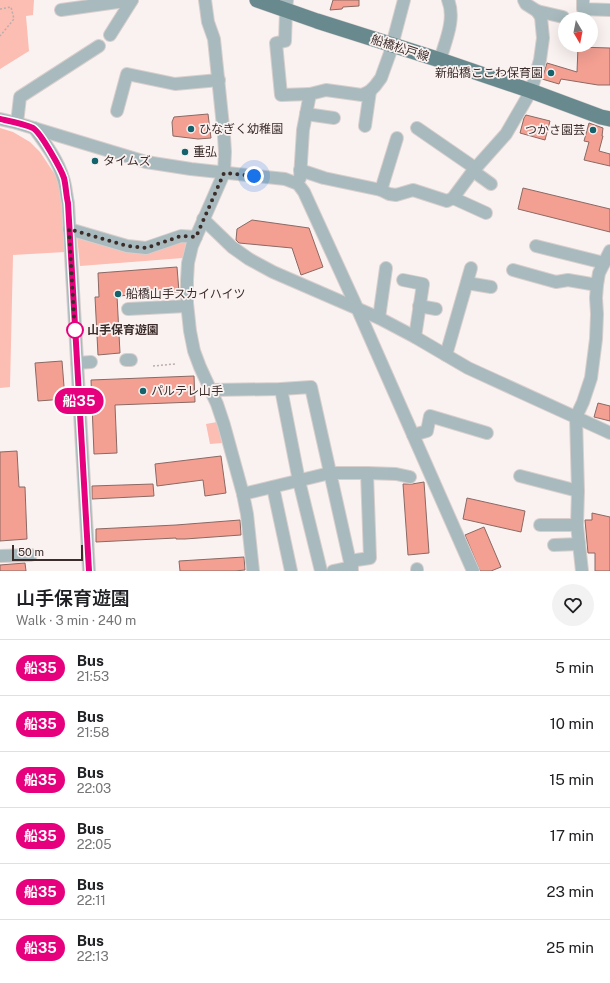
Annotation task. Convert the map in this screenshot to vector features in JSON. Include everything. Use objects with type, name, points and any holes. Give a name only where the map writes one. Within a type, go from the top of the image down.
[{"type":"main road","name":"船橋松戸線","points":[[257,0],[286,5],[392,45],[440,60],[610,119]]},
{"type":"street","points":[[61,10],[132,0]]},
{"type":"street","points":[[110,35],[132,0]]},
{"type":"street","points":[[205,0],[208,22],[214,39],[219,80],[225,152],[224,173],[192,246],[188,263],[187,306],[194,351],[218,404],[243,494],[247,514],[253,571]]},
{"type":"street","points":[[286,5],[285,42],[276,43],[281,95],[310,94],[326,90],[362,95],[370,91],[381,78],[392,45],[402,0]]},
{"type":"street","points":[[440,60],[451,22],[448,0]]},
{"type":"street","points":[[300,170],[324,178],[381,190],[389,194],[396,195],[413,190],[447,201],[453,198],[474,169],[506,134],[531,91],[540,60],[543,38],[541,17],[536,11],[526,4],[524,0]]},
{"type":"street","points":[[583,0],[583,9],[610,10]]},
{"type":"street","points":[[536,11],[558,16]]},
{"type":"street","points":[[17,123],[20,97],[99,46]]},
{"type":"street","points":[[117,111],[127,74],[174,84],[219,80]]},
{"type":"street","points":[[365,126],[370,91]]},
{"type":"street","points":[[298,184],[300,179],[303,130],[310,94]]},
{"type":"street","points":[[306,114],[334,118]]},
{"type":"street","points":[[0,119],[146,162],[191,169],[285,179],[298,184],[304,192],[358,310],[473,571]]},
{"type":"street","points":[[34,128],[57,163],[64,178],[68,203],[89,571]]},
{"type":"street","points":[[417,128],[474,169],[491,184]]},
{"type":"street","points":[[381,190],[397,138]]},
{"type":"street","points":[[453,198],[486,213]]},
{"type":"street","points":[[203,219],[232,247],[249,259],[273,272],[378,318],[415,337],[468,368],[610,434]]},
{"type":"street","points":[[69,229],[127,246],[146,248],[181,236],[196,237]]},
{"type":"street","points":[[536,246],[604,263]]},
{"type":"street","points":[[582,571],[577,525],[578,491],[576,417],[591,378],[596,339],[597,285],[599,273],[610,251]]},
{"type":"street","points":[[378,318],[386,268]]},
{"type":"street","points":[[446,355],[471,268]]},
{"type":"street","points":[[513,270],[556,282],[568,280],[597,285]]},
{"type":"street","points":[[403,280],[423,284],[415,337]]},
{"type":"street","points":[[467,283],[491,287]]},
{"type":"street","points":[[128,309],[187,306]]},
{"type":"street","points":[[419,306],[436,309]]},
{"type":"street","points":[[77,363],[91,362]]},
{"type":"street","points":[[211,390],[311,387],[351,566]]},
{"type":"street","points":[[281,389],[299,481],[321,571]]},
{"type":"street","points":[[413,436],[427,431],[430,416],[487,434]]},
{"type":"street","points":[[243,494],[330,473],[396,474],[410,477]]},
{"type":"street","points":[[333,571],[351,566],[370,558],[367,473]]},
{"type":"street","points":[[520,476],[578,491]]},
{"type":"street","points":[[273,487],[291,571]]},
{"type":"street","points":[[540,525],[577,525]]},
{"type":"street","points":[[554,545],[579,544]]},
{"type":"street","points":[[0,556],[31,554]]},
{"type":"path","points":[[0,9],[11,7],[14,19],[0,36]]},
{"type":"path","points":[[153,366],[175,364]]},
{"type":"shaded area","points":[[0,0],[34,0],[33,15],[26,16],[29,51],[0,69]]},
{"type":"shaded area","points":[[0,128],[13,132],[30,142],[40,152],[56,176],[61,188],[65,252],[13,255],[10,387],[0,388]]},
{"type":"shaded area","points":[[77,236],[128,249],[182,240],[186,243],[183,258],[80,266]]},
{"type":"shaded area","points":[[217,422],[222,443],[210,444],[206,424]]},
{"type":"building","points":[[333,0],[359,0],[359,6],[330,10]]},
{"type":"building","points":[[598,48],[610,48],[610,85],[598,85],[561,79],[559,84],[542,79],[547,63],[577,72],[578,52],[598,52]]},
{"type":"building","points":[[208,114],[211,138],[198,139],[173,136],[172,122],[174,117]]},
{"type":"building","points":[[526,115],[550,121],[545,140],[520,133]]},
{"type":"building","points":[[589,123],[603,128],[603,136],[599,151],[610,154],[610,166],[584,160],[589,142],[584,141]]},
{"type":"building","points":[[523,188],[610,209],[610,232],[518,209]]},
{"type":"building","points":[[252,220],[309,228],[323,267],[301,275],[292,248],[239,243],[236,240],[237,229]]},
{"type":"building","points":[[177,267],[179,292],[117,296],[120,353],[98,355],[95,297],[99,297],[98,273]]},
{"type":"building","points":[[62,361],[65,399],[38,401],[35,363]]},
{"type":"building","name":"パルテレ山手","points":[[194,376],[195,402],[115,405],[117,453],[94,454],[91,380]]},
{"type":"building","points":[[598,403],[610,406],[610,421],[594,417]]},
{"type":"building","points":[[17,451],[19,487],[25,487],[27,539],[0,541],[0,452]]},
{"type":"building","points":[[221,456],[226,493],[205,496],[203,480],[157,486],[155,464]]},
{"type":"building","points":[[424,482],[429,553],[408,555],[403,484]]},
{"type":"building","points":[[153,484],[154,496],[92,499],[92,486]]},
{"type":"building","points":[[467,498],[525,511],[521,532],[463,519]]},
{"type":"building","points":[[592,513],[610,517],[610,571],[595,571],[595,553],[588,553],[585,520],[592,520]]},
{"type":"building","points":[[240,520],[241,535],[185,539],[176,538],[96,542],[96,529]]},
{"type":"building","points":[[484,527],[501,567],[491,571],[480,571],[465,535]]},
{"type":"building","points":[[244,557],[245,570],[180,571],[179,561]]},
{"type":"building","points":[[25,563],[26,571],[0,571],[0,565]]},
{"type":"bus line","name":"船35","points":[[0,119],[34,128],[57,163],[64,178],[68,203],[89,571]]},
{"type":"place","name":"新船橋ここわ保育園","points":[[551,73]]},
{"type":"place","name":"ひなぎく幼稚園","points":[[191,129]]},
{"type":"place","name":"つかさ園芸","points":[[593,130]]},
{"type":"place","name":"重弘","points":[[185,152]]},
{"type":"place","name":"タイムズ","points":[[95,161]]},
{"type":"place","name":"船橋山手スカイハイツ","points":[[118,294]]},
{"type":"place","name":"山手保育遊園","points":[[75,330]]},
{"type":"place","name":"パルテレ山手","points":[[143,391]]},
{"type":"route","points":[[75,330],[75,334],[69,229],[127,246],[146,248],[181,236],[196,237],[224,173],[254,176]]}]
